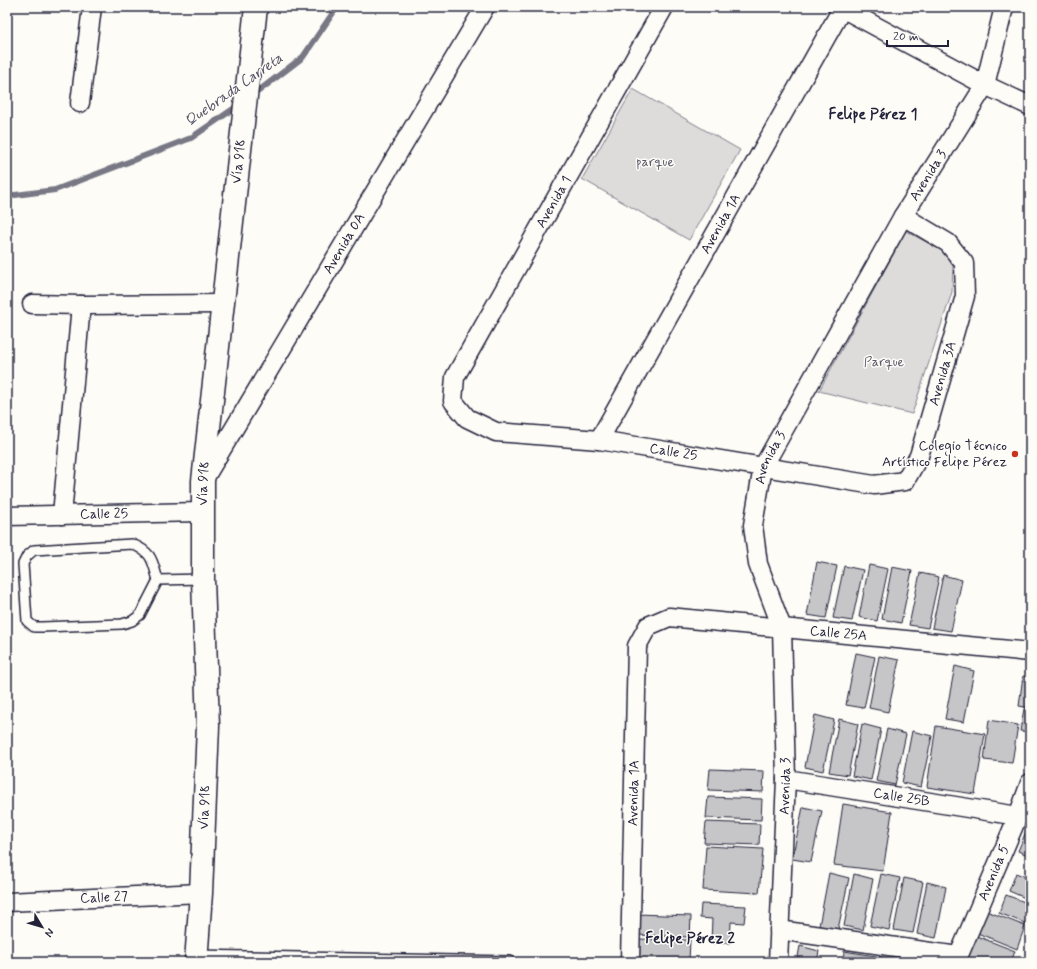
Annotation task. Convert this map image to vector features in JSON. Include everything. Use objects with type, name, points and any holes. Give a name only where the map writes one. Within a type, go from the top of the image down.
[{"type":"street","points":[[80,103],[92,7]]},
{"type":"street","name":"Vía 918","points":[[196,958],[202,893],[208,726],[203,579],[203,481],[256,7]]},
{"type":"street","name":"Avenida 0A","points":[[203,481],[485,7]]},
{"type":"street","name":"Avenida 1","points":[[453,401],[455,377],[664,7]]},
{"type":"street","points":[[842,7],[985,85],[1030,106]]},
{"type":"street","name":"Avenida 1A","points":[[599,440],[842,7]]},
{"type":"street","name":"Avenida 3","points":[[778,962],[786,779],[782,628],[758,564],[753,525],[763,467],[902,216],[985,85],[1004,7]]},
{"type":"street","name":"Avenida 3A","points":[[902,216],[948,242],[964,263],[965,296],[919,456],[905,480]]},
{"type":"street","points":[[32,304],[223,304]]},
{"type":"street","points":[[62,515],[81,305]]},
{"type":"street","name":"Calle 25","points":[[453,401],[467,418],[496,432],[599,440],[874,485],[905,480]]},
{"type":"street","name":"Calle 25","points":[[7,516],[202,512]]},
{"type":"street","name":"Calle 25A","points":[[648,626],[669,617],[1030,652]]},
{"type":"street","name":"Avenida 1A","points":[[630,962],[637,646],[648,626]]},
{"type":"street","name":"Calle 25B","points":[[786,779],[1018,816]]},
{"type":"street","name":"Avenida 5","points":[[957,959],[1018,816],[1030,783]]},
{"type":"street","name":"Calle 27","points":[[7,902],[202,893]]},
{"type":"street","points":[[779,930],[957,959]]},
{"type":"lane","points":[[132,544],[143,549],[151,556],[158,580],[140,615],[132,621],[122,624],[42,627],[34,627],[27,621],[23,564],[27,556],[34,550],[132,544]]},
{"type":"lane","points":[[158,580],[203,579]]},
{"type":"lane","points":[[196,958],[510,961]]},
{"type":"green space","name":"parque","points":[[633,89],[740,150],[689,240],[582,179]]},
{"type":"green space","name":"Parque","points":[[906,231],[943,251],[953,266],[952,292],[912,414],[819,391]]},
{"type":"building","points":[[817,562],[837,566],[826,618],[807,615]]},
{"type":"building","points":[[869,565],[888,569],[877,621],[859,617]]},
{"type":"building","points":[[844,566],[863,570],[852,621],[833,618]]},
{"type":"building","points":[[892,567],[912,571],[901,623],[882,619]]},
{"type":"building","points":[[920,573],[939,577],[928,628],[909,625]]},
{"type":"building","points":[[943,575],[962,580],[951,631],[932,628]]},
{"type":"building","points":[[856,653],[875,657],[864,708],[846,705]]},
{"type":"building","points":[[879,656],[899,660],[888,712],[869,708]]},
{"type":"building","points":[[955,666],[974,671],[964,722],[945,719]]},
{"type":"building","points":[[1023,676],[1030,677],[1030,708],[1019,706]]},
{"type":"building","points":[[1024,709],[1030,710],[1030,732],[1020,731]]},
{"type":"building","points":[[815,715],[834,720],[823,771],[805,767]]},
{"type":"building","points":[[839,719],[858,724],[848,775],[829,772]]},
{"type":"building","points":[[989,720],[1018,725],[1012,763],[984,760]]},
{"type":"building","points":[[862,724],[881,729],[871,780],[852,776]]},
{"type":"building","points":[[936,726],[985,734],[975,794],[927,787]]},
{"type":"building","points":[[887,729],[906,734],[895,785],[876,781]]},
{"type":"building","points":[[912,731],[932,736],[921,787],[902,783]]},
{"type":"building","points":[[710,769],[764,771],[763,792],[708,790]]},
{"type":"building","points":[[708,797],[762,799],[761,820],[706,818]]},
{"type":"building","points":[[843,804],[892,812],[883,871],[834,865]]},
{"type":"building","points":[[803,807],[822,811],[811,862],[792,859]]},
{"type":"building","points":[[706,822],[760,824],[759,845],[704,843]]},
{"type":"building","points":[[1027,829],[1030,830],[1030,856],[1018,851]]},
{"type":"building","points":[[706,846],[763,849],[759,893],[703,890]]},
{"type":"building","points":[[829,873],[849,878],[838,929],[819,926]]},
{"type":"building","points":[[1016,873],[1030,879],[1030,900],[1009,891]]},
{"type":"building","points":[[854,874],[873,879],[863,930],[844,926]]},
{"type":"building","points":[[881,874],[900,878],[889,930],[870,926]]},
{"type":"building","points":[[904,878],[923,882],[913,933],[894,930]]},
{"type":"building","points":[[927,882],[946,887],[936,938],[917,934]]},
{"type":"building","points":[[1006,895],[1030,904],[1030,925],[999,913]]},
{"type":"building","points":[[701,904],[746,906],[744,923],[731,922],[730,943],[711,943],[712,919],[700,918]]},
{"type":"building","points":[[984,910],[1025,926],[1017,949],[975,932]]},
{"type":"building","points":[[637,914],[691,916],[690,937],[636,935]]},
{"type":"building","points":[[974,935],[1015,951],[1011,962],[977,962],[965,957]]},
{"type":"building","points":[[636,939],[690,940],[689,961],[634,960]]},
{"type":"building","points":[[800,946],[819,951],[817,962],[797,962]]},
{"type":"building","points":[[844,951],[894,959],[893,962],[843,962]]},
{"type":"waterway","name":"Quebrada Carreta","points":[[252,96],[303,57],[337,7]]},
{"type":"waterway","name":"Quebrada Carreta","points":[[7,196],[55,190],[191,138],[239,105]]},
{"type":"place","name":"Colegio Técnico Artístico Felipe Pérez","points":[[1015,454]]},
{"type":"district","name":"Felipe Pérez 1","points":[[873,115]]},
{"type":"district","name":"Felipe Pérez 2","points":[[690,939]]}]
